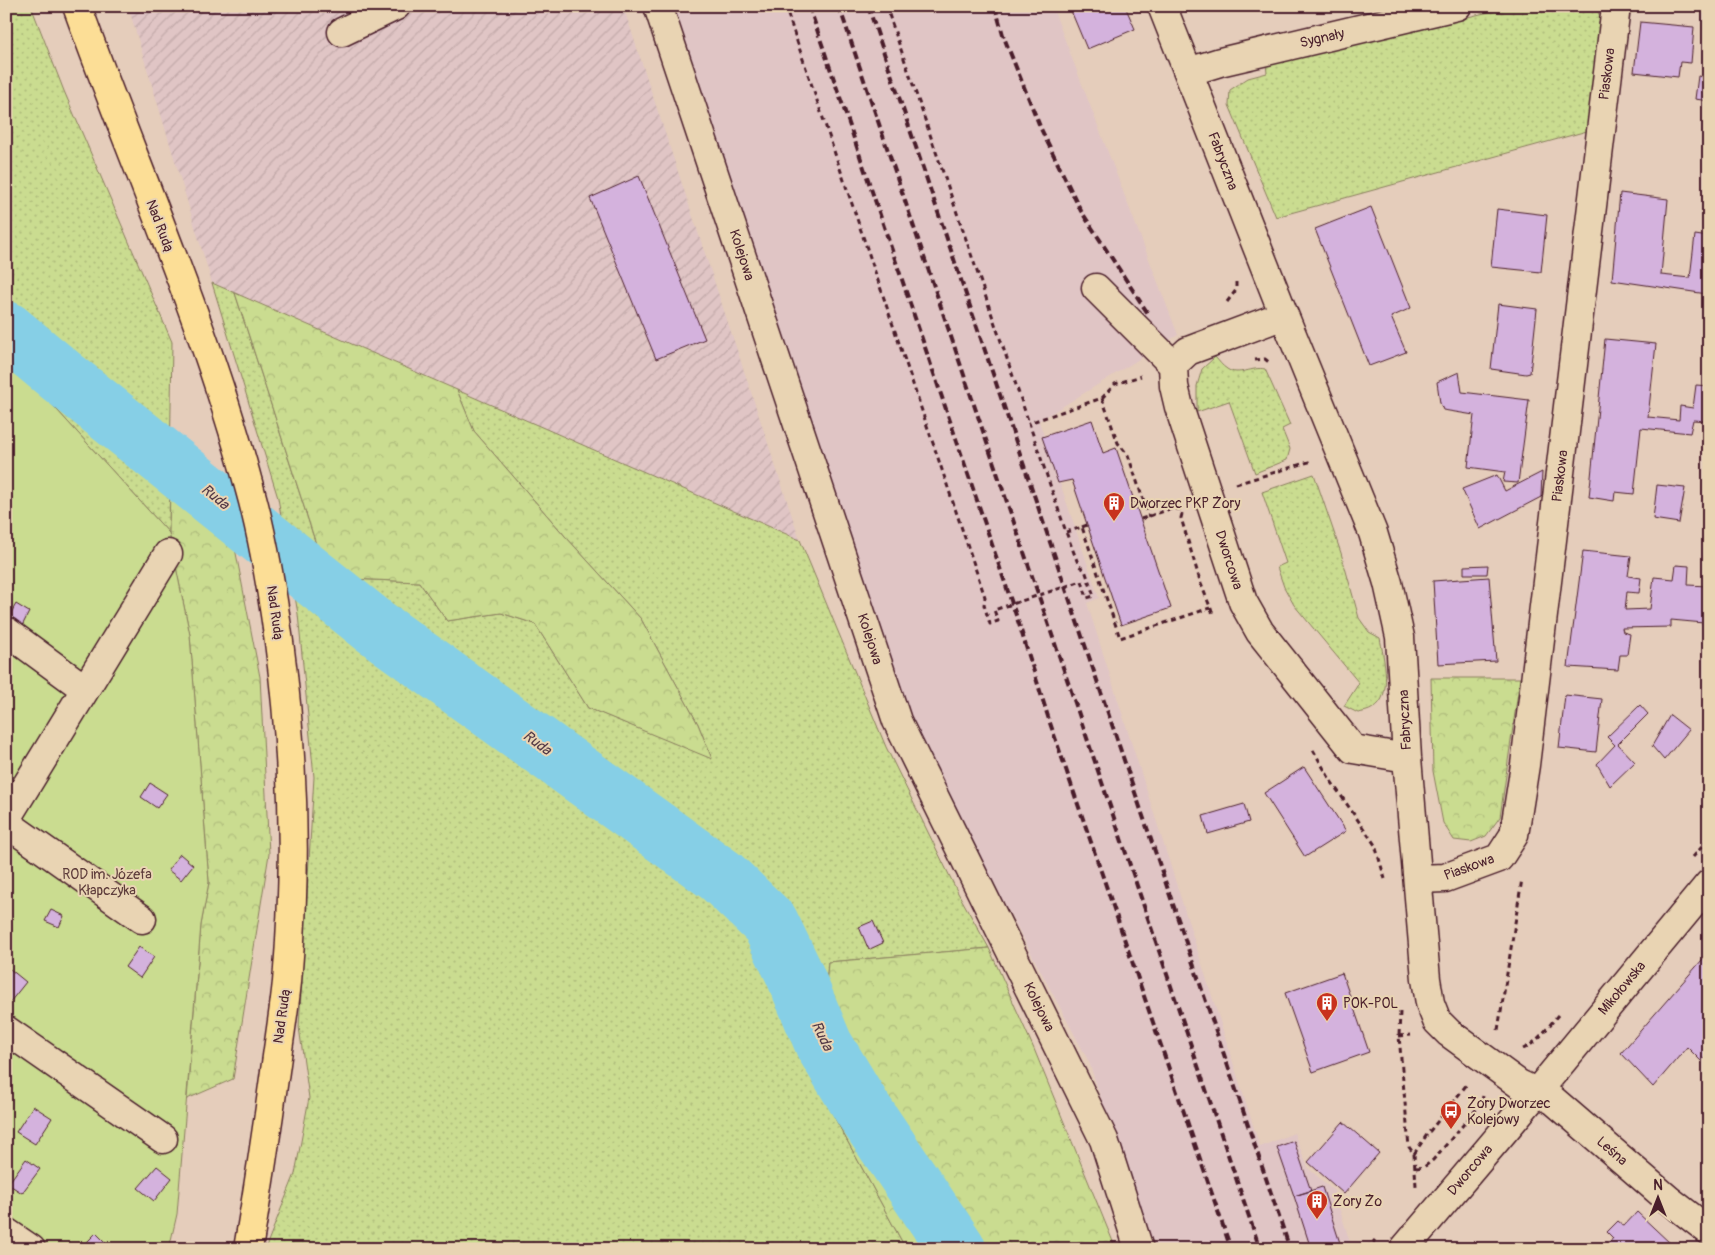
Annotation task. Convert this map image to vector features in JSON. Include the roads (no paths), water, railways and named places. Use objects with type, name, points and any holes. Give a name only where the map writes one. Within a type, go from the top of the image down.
[{"type":"main road","name":"Nad Rudą","points":[[77,6],[109,97],[138,164],[201,332],[251,493],[272,591],[289,731],[294,822],[293,861],[287,984],[265,1145],[248,1249]]},
{"type":"street","points":[[342,32],[396,6]]},
{"type":"street","name":"Kolejowa","points":[[658,6],[897,721],[1104,1140],[1139,1249]]},
{"type":"street","name":"Fabryczna","points":[[1162,6],[1284,315],[1373,533],[1388,583],[1399,628],[1407,758],[1426,979],[1430,1003],[1438,1021],[1449,1033],[1519,1084],[1537,1092]]},
{"type":"street","name":"Sygnały","points":[[1188,72],[1359,18],[1458,6]]},
{"type":"street","name":"Piaskowa","points":[[1418,879],[1445,878],[1499,858],[1514,835],[1525,765],[1616,6]]},
{"type":"street","points":[[1096,288],[1173,365],[1188,350],[1284,315]]},
{"type":"street","name":"Dworcowa","points":[[1173,365],[1174,386],[1207,493],[1243,602],[1260,632],[1353,749],[1407,758]]},
{"type":"street","points":[[6,819],[168,554]]},
{"type":"street","points":[[6,631],[85,689]]},
{"type":"street","points":[[6,823],[142,919]]},
{"type":"street","name":"Mikołowska","points":[[1537,1092],[1709,884]]},
{"type":"street","points":[[6,1030],[163,1139]]},
{"type":"street","name":"Dworcowa","points":[[1404,1249],[1537,1092]]},
{"type":"street","name":"Leśna","points":[[1537,1092],[1553,1100],[1669,1200],[1709,1231]]},
{"type":"street","points":[[6,1232],[31,1249]]},
{"type":"waterway","name":"Ruda","points":[[6,330],[374,626],[721,876],[770,923],[794,973],[824,1045],[862,1108],[957,1249]]},
{"type":"railway","points":[[809,6],[1019,624],[1050,723],[1231,1249]]},
{"type":"railway","points":[[839,6],[1260,1249]]},
{"type":"railway","points":[[868,6],[1290,1249]]},
{"type":"railway","points":[[995,6],[1003,35],[1041,129],[1081,211],[1149,315]]},
{"type":"place","name":"Dworzec PKP Żory","points":[[1114,522]]},
{"type":"place","name":"POK-POL","points":[[1327,1022]]},
{"type":"place","name":"Żory Dworzec Kolejowy","points":[[1451,1130]]},
{"type":"place","name":"Żory Żo","points":[[1317,1220]]},
{"type":"park label","name":"ROD im. Józefa Kłapczyka","points":[[107,882]]}]
